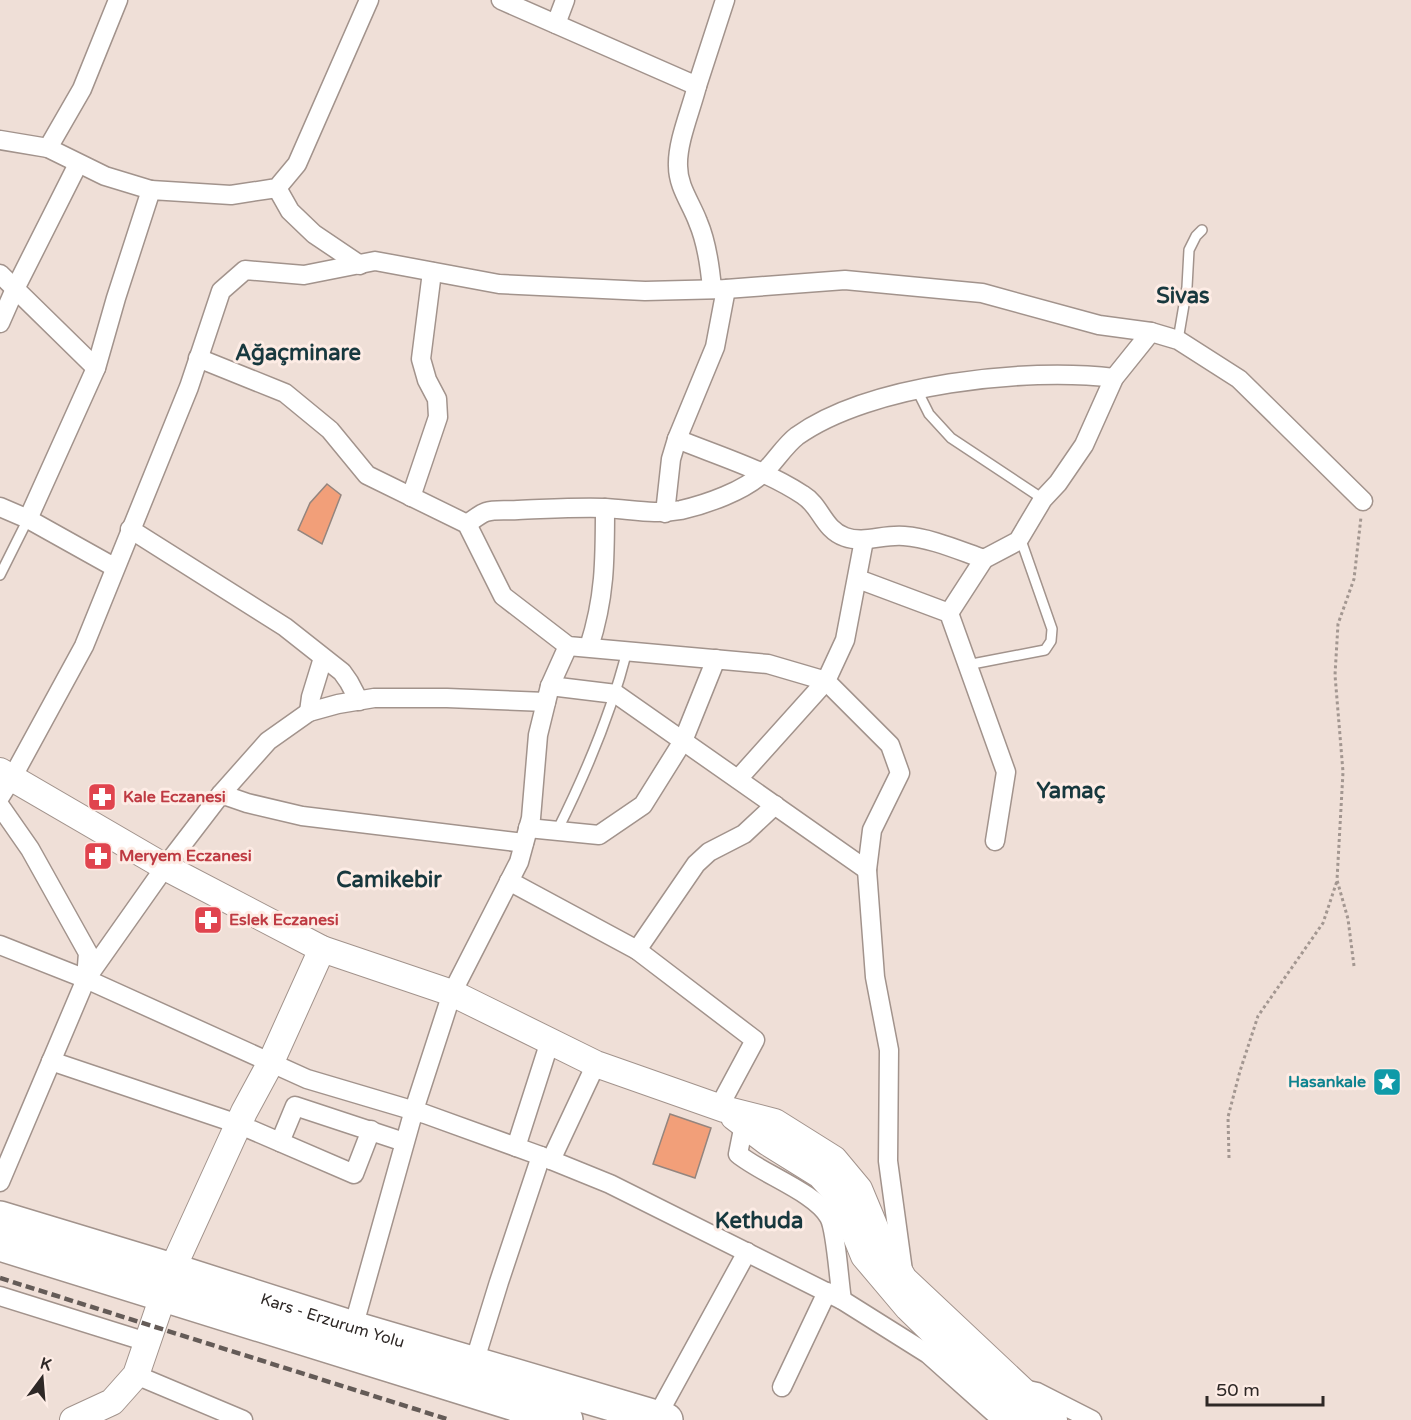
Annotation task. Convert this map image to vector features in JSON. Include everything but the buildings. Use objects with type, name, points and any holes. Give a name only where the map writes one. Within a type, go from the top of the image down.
[{"type":"highway","name":"Kars - Erzurum Yolu","points":[[0,1218],[168,1283],[566,1420]]},
{"type":"highway","name":"Kars - Erzurum Yolu","points":[[0,1244],[353,1328],[661,1419]]},
{"type":"street","points":[[48,148],[82,89],[118,0]]},
{"type":"street","points":[[0,140],[48,148],[105,176],[151,190],[231,195],[277,188],[297,164],[369,0]]},
{"type":"street","points":[[501,0],[697,86]]},
{"type":"street","points":[[556,24],[565,0]]},
{"type":"street","points":[[665,513],[671,459],[677,439],[715,347],[719,289],[710,268],[702,233],[683,191],[678,173],[678,155],[697,86],[725,0]]},
{"type":"street","points":[[0,323],[78,164]]},
{"type":"street","points":[[277,188],[291,211],[314,234],[360,265]]},
{"type":"street","points":[[27,519],[96,368],[151,190]]},
{"type":"street","points":[[1054,1420],[904,1279],[879,1238],[859,1189],[834,1159],[775,1122],[729,1113],[596,1064],[452,993],[322,949],[4,782],[84,646],[114,567],[189,387],[221,291],[245,270],[304,275],[375,261],[499,284],[645,291],[719,289],[845,280],[982,293],[1100,325],[1151,332],[1178,340],[1239,379],[1363,501]]},
{"type":"street","points":[[411,497],[438,417],[437,399],[423,369],[421,359],[432,272]]},
{"type":"street","points":[[0,274],[96,368]]},
{"type":"street","points":[[950,613],[984,559],[1018,541],[1043,499],[1058,483],[1084,445],[1114,378],[1151,332]]},
{"type":"street","points":[[198,358],[285,393],[330,430],[367,475],[467,524],[503,596],[568,646],[768,664],[826,681],[890,745],[900,773],[872,830],[867,870],[875,977],[890,1050],[888,1161],[904,1279]]},
{"type":"street","points":[[467,524],[486,512],[604,508],[665,513],[694,507],[746,486],[762,474],[795,437],[817,424],[846,410],[883,397],[965,382],[1038,374],[1080,374],[1114,378]]},
{"type":"street","points":[[677,439],[762,474],[805,496],[833,531],[844,536],[864,540],[892,536],[917,538],[984,559]]},
{"type":"street","points":[[0,507],[27,519],[114,567]]},
{"type":"street","points":[[589,647],[599,612],[604,579],[604,508]]},
{"type":"street","points":[[130,529],[285,627],[342,672],[350,682],[359,701]]},
{"type":"street","points":[[738,779],[826,681],[845,640],[864,540]]},
{"type":"street","points":[[858,579],[950,613]]},
{"type":"street","points":[[950,613],[1006,772],[995,841]]},
{"type":"street","points":[[353,1328],[404,1142],[452,993],[519,862],[531,819],[538,735],[548,694],[568,646]]},
{"type":"street","points":[[309,712],[311,697],[323,658]]},
{"type":"street","points":[[221,794],[247,803],[302,816],[526,835],[557,831],[599,836],[643,806],[683,741],[716,659]]},
{"type":"street","points":[[0,1182],[86,979],[165,867],[221,794],[268,741],[309,712],[374,698],[616,694],[867,870]]},
{"type":"street","points":[[637,950],[696,864],[709,852],[744,834],[775,805]]},
{"type":"street","points":[[0,806],[30,849],[88,953],[86,979]]},
{"type":"street","points":[[509,881],[637,950],[755,1040],[729,1113],[738,1154],[750,1164],[818,1203],[830,1218],[834,1296],[782,1387]]},
{"type":"street","points":[[0,945],[86,979],[307,1079],[414,1110],[610,1184],[834,1296],[928,1354],[1002,1420]]},
{"type":"street","points":[[73,1420],[112,1402],[136,1375],[168,1283],[238,1124],[271,1062],[322,949]]},
{"type":"street","points":[[516,1147],[550,1041]]},
{"type":"street","points":[[51,1061],[238,1124],[354,1174],[371,1130]]},
{"type":"street","points":[[474,1363],[499,1282],[546,1158],[596,1064]]},
{"type":"street","points":[[280,1142],[295,1106],[404,1142]]},
{"type":"street","points":[[729,1113],[767,1142],[820,1175],[840,1197],[864,1256],[908,1308],[1023,1420]]},
{"type":"street","points":[[661,1419],[747,1252]]},
{"type":"street","points":[[0,1296],[147,1342]]},
{"type":"street","points":[[136,1375],[243,1420]]},
{"type":"street","points":[[1020,1390],[1037,1392],[1092,1420]]},
{"type":"lane","points":[[1178,340],[1189,250],[1202,230]]},
{"type":"lane","points":[[917,390],[929,414],[951,438],[1043,499]]},
{"type":"lane","points":[[0,575],[27,519]]},
{"type":"lane","points":[[967,665],[1045,650],[1051,641],[1052,629],[1023,546],[1018,541]]},
{"type":"lane","points":[[557,831],[588,766],[616,694],[627,651]]},
{"type":"path","points":[[1229,1158],[1228,1117],[1258,1016],[1323,923],[1337,880],[1343,772],[1335,675],[1338,624],[1354,579],[1363,501]]},
{"type":"path","points":[[1337,880],[1348,919],[1354,966]]},
{"type":"railway","points":[[0,1278],[450,1420]]},
{"type":"place","name":"Kale Eczanesi","points":[[102,797]]},
{"type":"place","name":"Meryem Eczanesi","points":[[98,856]]},
{"type":"place","name":"Eslek Eczanesi","points":[[208,920]]},
{"type":"place","name":"Hasankale","points":[[1387,1082]]},
{"type":"district","name":"Sivas","points":[[1183,296]]},
{"type":"district","name":"Ağaçminare","points":[[298,353]]},
{"type":"district","name":"Yamaç","points":[[1071,791]]},
{"type":"district","name":"Camikebir","points":[[389,880]]},
{"type":"district","name":"Kethuda","points":[[759,1221]]}]
